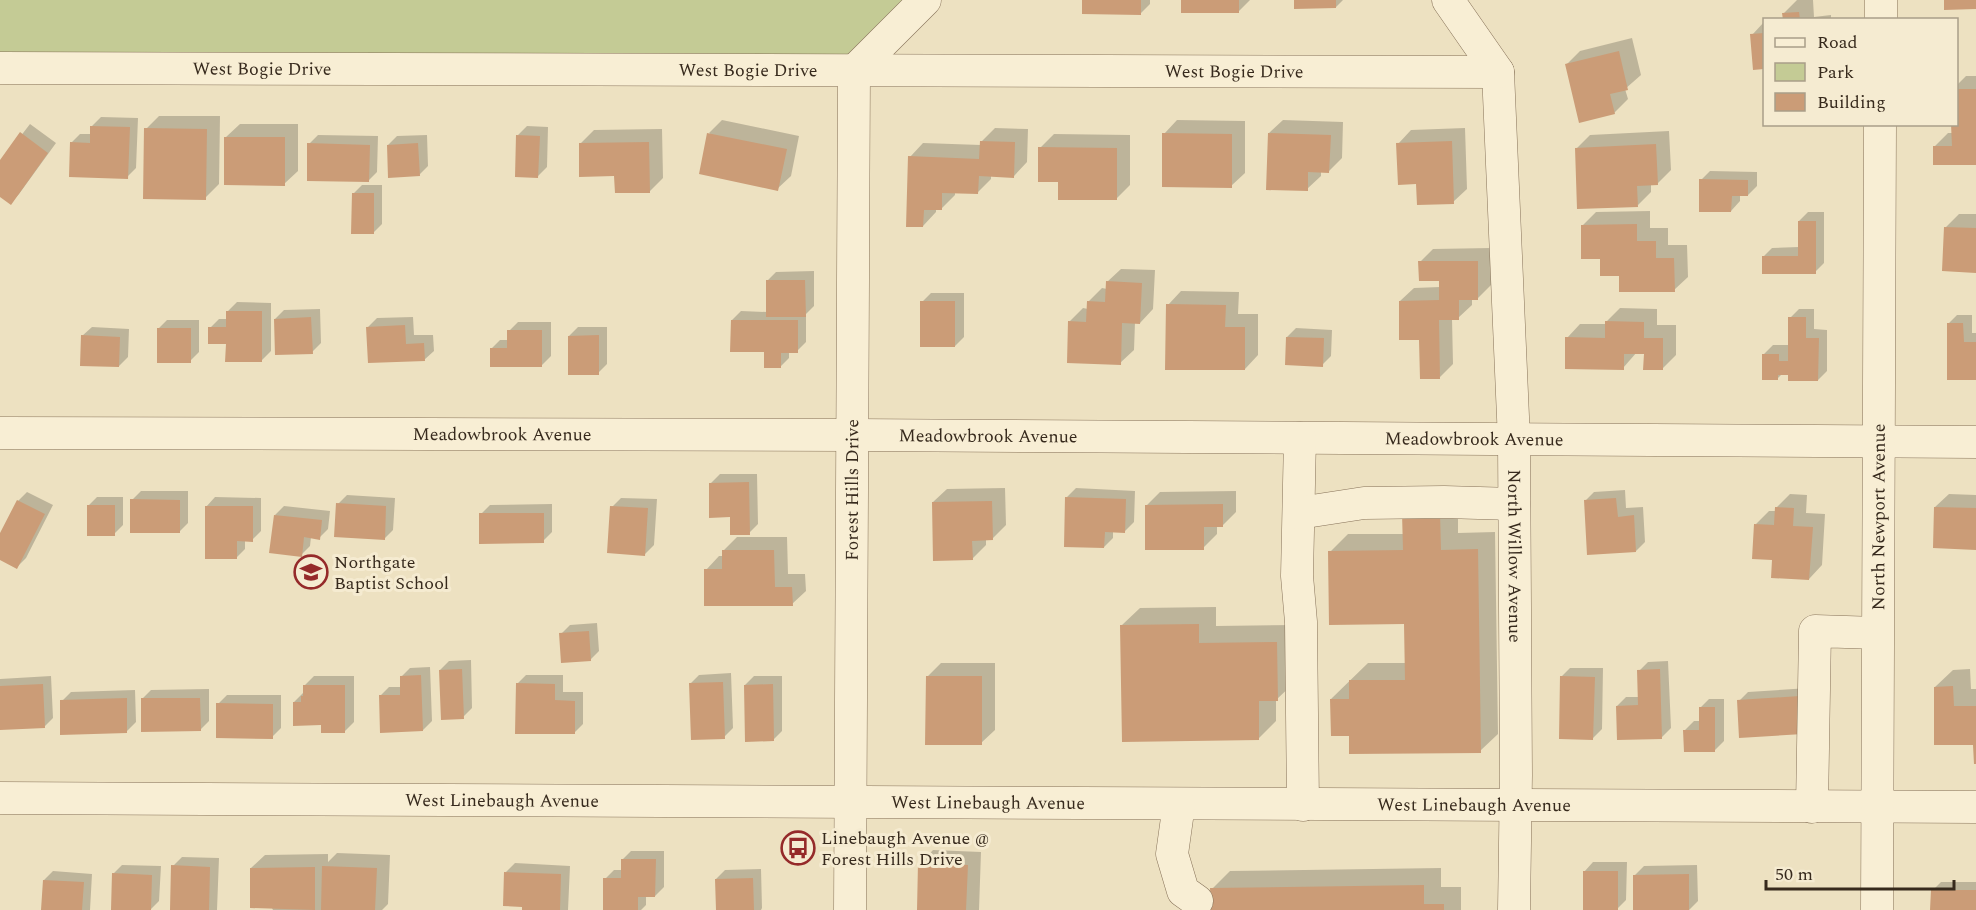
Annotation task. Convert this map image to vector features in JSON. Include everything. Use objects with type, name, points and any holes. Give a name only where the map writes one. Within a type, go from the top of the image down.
[{"type":"street","points":[[854,71],[925,0]]},
{"type":"street","points":[[1448,0],[1498,72]]},
{"type":"street","points":[[1881,0],[1881,18]]},
{"type":"street","name":"West Bogie Drive","points":[[0,68],[1498,72]]},
{"type":"street","name":"Forest Hills Drive","points":[[850,910],[854,71]]},
{"type":"street","name":"North Willow Avenue","points":[[1498,72],[1514,440],[1516,806],[1514,910]]},
{"type":"street","name":"North Newport Avenue","points":[[1877,910],[1880,126]]},
{"type":"street","name":"Meadowbrook Avenue","points":[[0,433],[851,435],[1976,442]]},
{"type":"street","points":[[1300,438],[1297,576],[1301,622],[1303,805]]},
{"type":"street","points":[[1299,513],[1364,503],[1514,504]]},
{"type":"street","points":[[1812,807],[1815,632],[1877,633]]},
{"type":"street","name":"West Linebaugh Avenue","points":[[0,798],[1976,807]]},
{"type":"street","points":[[1179,804],[1172,854],[1183,891],[1197,901]]},
{"type":"green space","points":[[0,0],[907,0],[854,55],[0,59]]},
{"type":"building","points":[[1082,0],[1141,0],[1141,15],[1082,14]]},
{"type":"building","points":[[1181,0],[1239,0],[1239,13],[1181,13]]},
{"type":"building","points":[[1294,0],[1336,0],[1336,8],[1294,9]]},
{"type":"building","points":[[1944,0],[1976,0],[1976,9],[1944,10]]},
{"type":"building","points":[[1799,12],[1800,18],[1783,18],[1782,13]]},
{"type":"building","points":[[1763,33],[1763,69],[1753,70],[1750,34]]},
{"type":"building","points":[[1619,51],[1628,90],[1610,94],[1615,114],[1579,123],[1565,64]]},
{"type":"building","points":[[1958,89],[1976,89],[1976,165],[1933,165],[1933,146],[1952,146],[1951,126],[1958,126]]},
{"type":"building","points":[[90,126],[130,127],[128,179],[69,177],[70,142],[90,143]]},
{"type":"building","points":[[144,128],[207,129],[206,200],[143,199]]},
{"type":"building","points":[[20,132],[48,153],[11,205],[0,197],[0,160]]},
{"type":"building","points":[[707,133],[787,149],[778,191],[699,174]]},
{"type":"building","points":[[1162,133],[1232,134],[1232,188],[1162,187]]},
{"type":"building","points":[[1268,133],[1331,135],[1329,173],[1308,172],[1308,191],[1266,190]]},
{"type":"building","points":[[516,135],[540,136],[538,178],[515,177]]},
{"type":"building","points":[[224,137],[285,137],[285,186],[224,185]]},
{"type":"building","points":[[980,141],[1015,142],[1014,178],[979,176],[978,194],[942,193],[942,210],[924,210],[923,227],[906,227],[908,156],[979,159]]},
{"type":"building","points":[[1452,141],[1454,204],[1417,205],[1416,184],[1398,185],[1396,143]]},
{"type":"building","points":[[649,142],[650,193],[615,193],[614,176],[579,177],[579,143]]},
{"type":"building","points":[[307,143],[370,145],[369,182],[307,181]]},
{"type":"building","points":[[418,143],[420,176],[388,178],[387,145]]},
{"type":"building","points":[[1656,144],[1658,185],[1637,186],[1638,207],[1577,209],[1575,148]]},
{"type":"building","points":[[1038,147],[1117,148],[1117,200],[1058,200],[1058,182],[1038,182]]},
{"type":"building","points":[[1699,179],[1748,180],[1748,196],[1732,196],[1731,212],[1699,212]]},
{"type":"building","points":[[352,193],[374,193],[374,234],[351,234]]},
{"type":"building","points":[[1798,221],[1816,221],[1816,274],[1762,274],[1762,256],[1798,256]]},
{"type":"building","points":[[1637,224],[1637,241],[1656,241],[1656,258],[1674,258],[1675,292],[1619,292],[1619,276],[1600,276],[1600,259],[1581,259],[1581,225]]},
{"type":"building","points":[[1944,227],[1976,228],[1976,273],[1942,271]]},
{"type":"building","points":[[1418,261],[1478,261],[1478,300],[1459,300],[1459,320],[1439,320],[1440,379],[1420,379],[1419,340],[1399,340],[1399,301],[1439,300],[1439,281],[1419,281]]},
{"type":"building","points":[[766,280],[805,280],[806,317],[766,317]]},
{"type":"building","points":[[1106,281],[1142,283],[1140,324],[1122,323],[1121,365],[1067,363],[1068,321],[1086,322],[1087,301],[1105,302]]},
{"type":"building","points":[[920,301],[955,301],[955,347],[920,347]]},
{"type":"building","points":[[1166,304],[1226,305],[1225,327],[1245,327],[1245,370],[1165,370]]},
{"type":"building","points":[[226,311],[262,311],[262,362],[225,362],[226,344],[208,344],[208,327],[226,327]]},
{"type":"building","points":[[311,317],[313,354],[275,355],[274,319]]},
{"type":"building","points":[[1788,317],[1806,317],[1806,338],[1819,338],[1818,381],[1788,381],[1788,375],[1778,375],[1778,380],[1762,380],[1762,354],[1779,354],[1779,361],[1788,361]]},
{"type":"building","points":[[731,320],[798,320],[798,353],[781,353],[781,368],[764,368],[764,352],[730,352]]},
{"type":"building","points":[[1605,321],[1644,322],[1644,338],[1663,338],[1663,370],[1643,370],[1644,354],[1624,354],[1624,370],[1565,369],[1565,337],[1605,338]]},
{"type":"building","points":[[1947,323],[1963,323],[1964,342],[1976,342],[1976,380],[1947,380]]},
{"type":"building","points":[[405,325],[406,344],[424,343],[425,361],[368,363],[366,327]]},
{"type":"building","points":[[157,328],[191,328],[191,363],[157,363]]},
{"type":"building","points":[[507,330],[542,330],[542,367],[490,367],[490,348],[507,348]]},
{"type":"building","points":[[81,335],[120,337],[119,367],[80,366]]},
{"type":"building","points":[[599,335],[599,375],[568,375],[568,336]]},
{"type":"building","points":[[1286,337],[1324,338],[1323,367],[1285,365]]},
{"type":"building","points":[[749,482],[750,535],[730,535],[730,517],[709,518],[709,483]]},
{"type":"building","points":[[1065,497],[1126,499],[1125,533],[1105,532],[1104,548],[1064,547]]},
{"type":"building","points":[[1616,498],[1618,517],[1634,515],[1636,552],[1587,555],[1584,500]]},
{"type":"building","points":[[130,499],[180,500],[180,533],[130,533]]},
{"type":"building","points":[[17,500],[45,514],[17,569],[0,560],[0,533]]},
{"type":"building","points":[[992,501],[993,540],[972,541],[973,560],[933,561],[932,502]]},
{"type":"building","points":[[336,503],[386,506],[385,540],[334,537]]},
{"type":"building","points":[[1223,504],[1223,527],[1204,527],[1204,550],[1145,550],[1145,505]]},
{"type":"building","points":[[87,505],[115,505],[115,536],[87,536]]},
{"type":"building","points":[[205,506],[253,506],[253,542],[237,541],[237,559],[205,559]]},
{"type":"building","points":[[610,506],[648,508],[645,556],[607,553]]},
{"type":"building","points":[[1775,507],[1794,508],[1793,526],[1813,527],[1809,580],[1771,578],[1772,560],[1752,559],[1754,524],[1774,525]]},
{"type":"building","points":[[1934,507],[1976,508],[1976,550],[1933,548]]},
{"type":"building","points":[[479,513],[544,513],[544,543],[479,544]]},
{"type":"building","points":[[1402,513],[1440,513],[1441,550],[1478,549],[1481,753],[1349,754],[1349,736],[1331,736],[1330,699],[1349,699],[1349,680],[1405,680],[1404,624],[1329,625],[1328,551],[1403,550]]},
{"type":"building","points":[[274,515],[322,520],[320,540],[304,537],[302,557],[269,553]]},
{"type":"building","points":[[722,550],[774,550],[775,587],[792,587],[793,606],[704,606],[704,569],[722,569]]},
{"type":"building","points":[[1199,624],[1199,643],[1277,642],[1278,701],[1259,701],[1259,740],[1122,742],[1120,625]]},
{"type":"building","points":[[589,631],[591,661],[561,663],[559,633]]},
{"type":"building","points":[[462,669],[464,719],[441,720],[439,670]]},
{"type":"building","points":[[1660,669],[1662,739],[1617,740],[1616,706],[1638,705],[1637,670]]},
{"type":"building","points":[[421,675],[423,731],[380,733],[379,695],[400,695],[400,676]]},
{"type":"building","points":[[926,676],[982,676],[982,745],[925,745]]},
{"type":"building","points":[[1560,676],[1595,677],[1593,740],[1559,739]]},
{"type":"building","points":[[723,682],[725,739],[691,740],[689,683]]},
{"type":"building","points":[[516,683],[555,684],[555,700],[575,701],[575,734],[515,734]]},
{"type":"building","points":[[43,684],[45,728],[0,730],[0,686]]},
{"type":"building","points":[[773,684],[774,741],[745,742],[744,685]]},
{"type":"building","points":[[303,685],[345,685],[345,733],[321,733],[321,725],[293,726],[293,702],[301,702]]},
{"type":"building","points":[[1953,686],[1954,706],[1976,706],[1976,764],[1974,764],[1973,745],[1934,745],[1934,687]]},
{"type":"building","points":[[1800,696],[1803,734],[1739,738],[1737,700]]},
{"type":"building","points":[[127,698],[127,733],[60,735],[60,700]]},
{"type":"building","points":[[141,698],[200,698],[201,731],[141,732]]},
{"type":"building","points":[[216,703],[273,704],[273,739],[216,738]]},
{"type":"building","points":[[1699,707],[1715,707],[1715,752],[1684,752],[1683,730],[1699,730]]},
{"type":"building","points":[[621,859],[656,859],[655,897],[638,897],[638,910],[603,910],[603,878],[621,878]]},
{"type":"building","points":[[918,863],[968,865],[966,910],[917,910]]},
{"type":"building","points":[[171,865],[210,867],[209,910],[170,910]]},
{"type":"building","points":[[322,866],[377,868],[375,910],[321,910]]},
{"type":"building","points":[[315,867],[315,910],[250,908],[250,868]]},
{"type":"building","points":[[1583,871],[1618,871],[1618,910],[1583,910]]},
{"type":"building","points":[[504,872],[561,874],[560,910],[522,910],[522,907],[503,906]]},
{"type":"building","points":[[112,873],[152,875],[151,910],[111,910]]},
{"type":"building","points":[[1689,874],[1689,910],[1633,910],[1633,875]]},
{"type":"building","points":[[753,878],[754,910],[716,910],[715,879]]},
{"type":"building","points":[[43,880],[84,882],[82,910],[41,910]]},
{"type":"building","points":[[1424,885],[1424,904],[1444,904],[1444,910],[1211,910],[1210,888]]},
{"type":"building","points":[[1931,890],[1976,890],[1976,910],[1930,910]]},
{"type":"place","name":"Northgate Baptist School","points":[[311,572]]},
{"type":"place","name":"Linebaugh Avenue @ Forest Hills Drive","points":[[798,848]]}]
